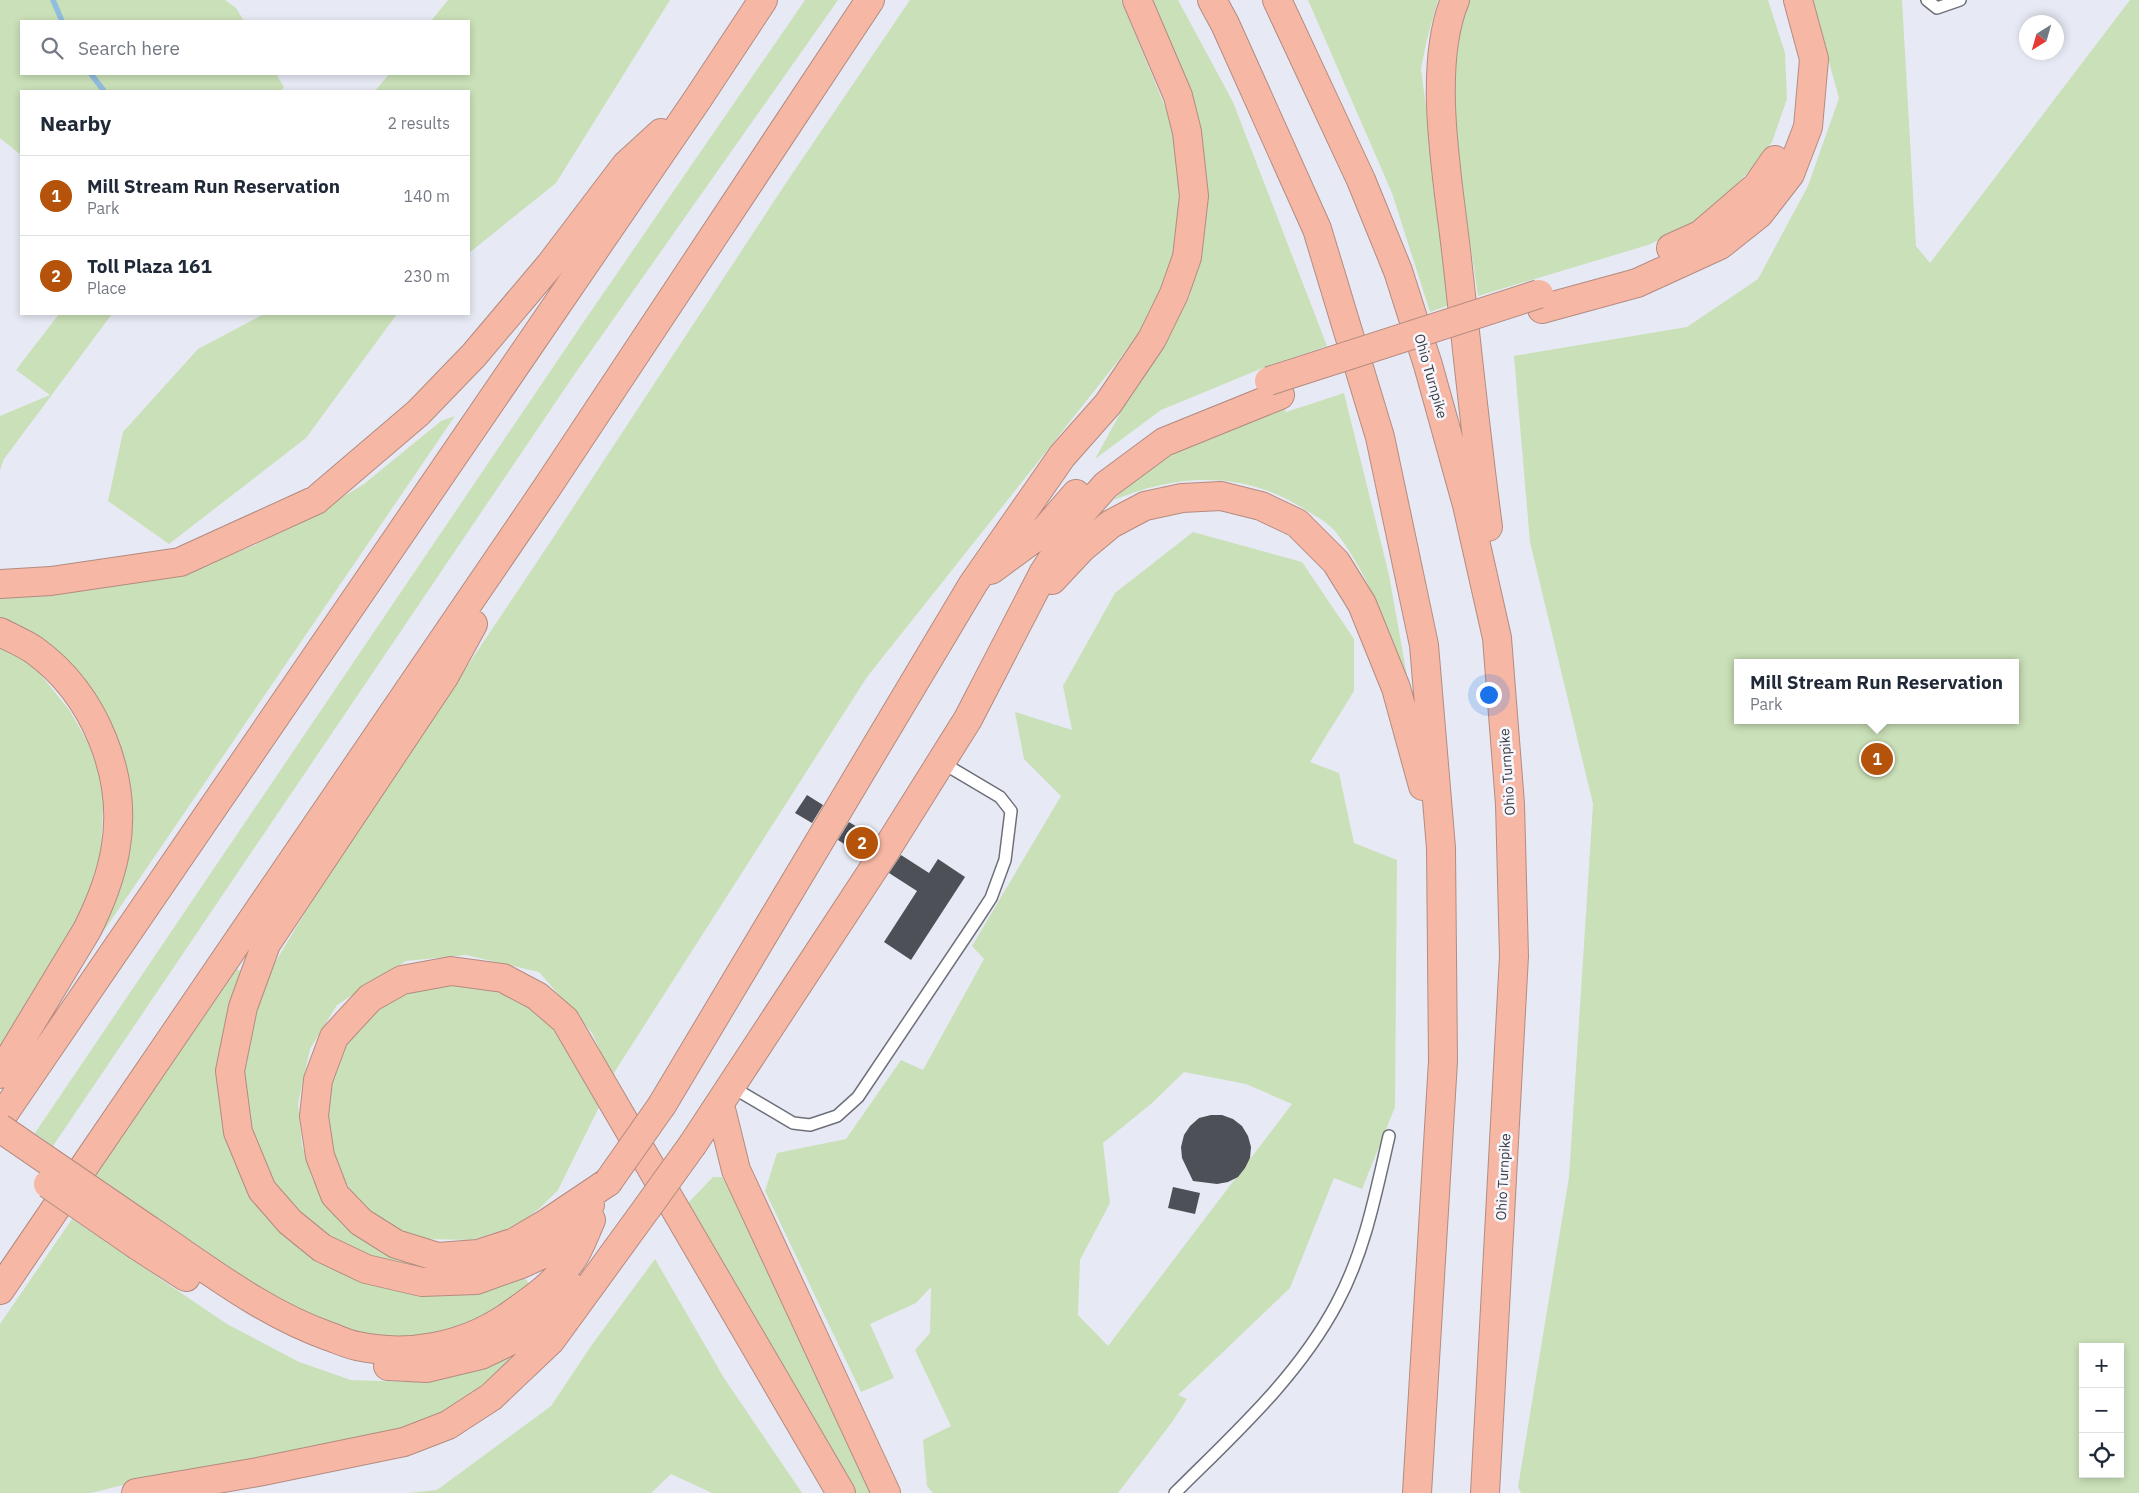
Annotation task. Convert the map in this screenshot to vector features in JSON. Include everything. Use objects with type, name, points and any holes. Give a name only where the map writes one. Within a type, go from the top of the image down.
[{"type":"highway","points":[[0,1119],[764,0]]},
{"type":"highway","points":[[0,1290],[546,489],[870,0]]},
{"type":"highway","points":[[546,489],[444,677],[266,944],[243,1007],[230,1071],[238,1132],[262,1190],[290,1222],[322,1248],[366,1269],[422,1282],[476,1280],[543,1254],[563,1239],[608,1182],[662,1106],[973,584],[1062,456],[1108,404],[1152,339],[1174,294],[1187,257],[1194,196],[1188,132],[1178,96],[1137,0]]},
{"type":"highway","points":[[1212,0],[1225,24],[1317,229],[1380,437],[1424,645],[1440,848],[1443,1061],[1417,1493]]},
{"type":"highway","name":"Ohio Turnpike","points":[[1277,0],[1361,180],[1398,271],[1428,365],[1467,505],[1497,638],[1510,804],[1514,956],[1503,1184],[1488,1409],[1491,1488]]},
{"type":"highway","points":[[1455,0],[1449,14],[1441,62],[1442,118],[1478,452],[1496,579],[1497,638]]},
{"type":"highway","points":[[973,584],[1044,531],[1099,468],[1167,423],[1540,301],[1700,236],[1757,186],[1774,163],[1789,131],[1798,89],[1796,50],[1779,0]]},
{"type":"highway","points":[[1540,301],[1637,283],[1720,245],[1759,214],[1790,174],[1808,127],[1814,59],[1798,0]]},
{"type":"highway","points":[[0,584],[51,581],[180,562],[316,500],[418,413],[474,355],[550,265],[626,165],[697,100]]},
{"type":"highway","points":[[136,1493],[258,1472],[404,1442],[448,1425],[491,1397],[552,1340],[726,1096],[886,850],[968,718],[1044,572],[1083,511],[1106,485],[1164,442],[1274,388]]},
{"type":"highway","points":[[1027,606],[1082,548],[1111,524],[1145,506],[1182,498],[1221,496],[1260,506],[1297,523],[1336,562],[1362,604],[1396,688],[1440,848]]},
{"type":"highway","points":[[0,632],[33,650],[62,675],[84,702],[100,734],[114,772],[117,814],[115,851],[99,907],[0,1074]]},
{"type":"highway","points":[[608,1182],[547,1224],[515,1242],[478,1254],[438,1257],[396,1244],[361,1222],[335,1195],[320,1156],[314,1116],[318,1080],[334,1038],[370,998],[402,980],[450,971],[503,978],[537,996],[565,1020],[841,1493]]},
{"type":"highway","points":[[726,1096],[736,1170],[886,1493]]},
{"type":"highway","points":[[0,1128],[237,1310],[308,1349],[374,1366],[427,1368],[481,1355],[512,1340],[539,1320],[621,1242]]},
{"type":"highway","points":[[0,1151],[143,1238],[299,1326],[356,1346],[410,1351],[449,1344],[490,1329],[552,1283],[572,1260],[608,1182]]},
{"type":"lane","points":[[1927,0],[1937,8],[1960,0]]},
{"type":"lane","points":[[726,1096],[792,1123],[810,1125],[837,1116],[858,1097],[976,920],[990,898],[1005,860],[1011,811],[1000,797],[941,761]]},
{"type":"lane","points":[[1175,1493],[1283,1382],[1313,1344],[1338,1302],[1356,1260],[1373,1204],[1389,1136]]},
{"type":"green space","points":[[0,0],[225,0],[236,8],[243,20],[20,20],[20,75],[277,75],[284,87],[282,90],[20,90],[20,154],[0,138]]},
{"type":"green space","points":[[448,0],[670,0],[556,183],[470,252],[470,90],[376,90],[388,75],[470,75],[470,20],[432,20]]},
{"type":"green space","points":[[805,0],[838,0],[574,375],[53,1146],[35,1133],[587,317]]},
{"type":"green space","points":[[910,0],[1121,0],[1168,114],[1178,161],[1180,249],[1151,315],[1118,361],[867,677],[612,1076],[592,1033],[539,972],[466,955],[406,961],[337,1005],[310,1049],[298,1104],[302,1145],[312,1179],[344,1222],[433,1263],[423,1268],[363,1256],[333,1240],[291,1211],[252,1143],[240,1078],[246,1032],[268,974],[332,868],[551,541],[786,183]]},
{"type":"green space","points":[[1149,0],[1178,0],[1233,102],[1327,346],[1270,365],[1161,410],[1095,459],[1157,346],[1190,296],[1205,198],[1200,140],[1179,64]]},
{"type":"green space","points":[[1308,0],[1438,0],[1421,69],[1452,304],[1430,312],[1392,193]]},
{"type":"green space","points":[[1467,0],[1768,0],[1785,53],[1787,99],[1772,142],[1750,170],[1704,220],[1648,245],[1478,296],[1452,120],[1456,22]]},
{"type":"green space","points":[[1812,0],[1902,0],[1916,246],[1930,263],[2130,0],[2139,0],[2139,1493],[1521,1493],[1518,1487],[1569,1177],[1593,804],[1530,542],[1514,356],[1687,327],[1758,279],[1808,186],[1839,98]]},
{"type":"green space","points":[[58,315],[111,315],[4,459],[0,470],[0,416],[50,395],[16,370]]},
{"type":"green space","points":[[262,315],[396,315],[306,438],[169,544],[108,501],[123,432],[198,349]]},
{"type":"green space","points":[[1344,393],[1389,575],[1407,676],[1384,619],[1357,563],[1334,530],[1309,512],[1286,499],[1262,489],[1214,480],[1164,484],[1114,500],[1149,467],[1192,442],[1283,405],[1286,412]]},
{"type":"green space","points":[[455,416],[101,935],[96,933],[121,870],[108,727],[0,623],[0,591],[194,570],[255,545],[323,509],[364,484],[441,421]]},
{"type":"green space","points":[[1193,532],[1302,562],[1354,639],[1354,691],[1310,762],[1339,773],[1354,843],[1397,860],[1395,1107],[1362,1189],[1334,1178],[1290,1288],[1178,1395],[1187,1399],[1172,1422],[1118,1493],[933,1493],[927,1486],[923,1440],[951,1426],[915,1350],[930,1333],[931,1287],[916,1303],[870,1324],[894,1378],[861,1392],[765,1191],[777,1153],[846,1139],[901,1060],[923,1070],[984,959],[972,946],[1061,796],[1024,759],[1015,712],[1072,730],[1063,686],[1115,593]],"holes":[[[1184,1072],[1246,1084],[1292,1104],[1108,1346],[1078,1315],[1080,1260],[1110,1203],[1103,1143],[1152,1103]]]},
{"type":"green space","points":[[0,643],[33,665],[70,711],[87,741],[104,786],[101,851],[83,908],[31,1003],[0,1046]]},
{"type":"green space","points":[[237,969],[244,973],[224,1040],[219,1092],[244,1170],[335,1267],[519,1271],[531,1286],[492,1313],[441,1332],[393,1340],[333,1326],[255,1285],[95,1175]]},
{"type":"green space","points":[[419,981],[500,987],[547,1019],[570,1054],[599,1107],[558,1190],[540,1208],[514,1227],[471,1240],[426,1239],[394,1228],[356,1200],[336,1165],[320,1124],[329,1072],[364,1013]]},
{"type":"green space","points":[[713,1177],[722,1177],[731,1191],[878,1493],[852,1493],[687,1204]]},
{"type":"green space","points":[[72,1219],[227,1324],[299,1362],[351,1380],[413,1382],[445,1378],[487,1362],[544,1335],[474,1397],[431,1417],[347,1448],[270,1466],[171,1473],[91,1493],[0,1493],[0,1324]]},
{"type":"green space","points":[[655,1259],[724,1378],[802,1493],[712,1493],[671,1474],[651,1493],[408,1493],[437,1490],[551,1406],[591,1346]]},
{"type":"building","points":[[807,795],[823,805],[812,823],[795,813]]},
{"type":"building","points":[[849,822],[875,838],[863,856],[838,840]]},
{"type":"building","points":[[901,855],[929,873],[938,859],[965,877],[911,960],[884,942],[917,891],[889,873]]},
{"type":"building","points":[[1222,1115],[1233,1119],[1242,1126],[1248,1136],[1251,1147],[1250,1158],[1238,1177],[1228,1182],[1217,1184],[1193,1181],[1182,1158],[1181,1147],[1184,1135],[1190,1126],[1199,1118]]},
{"type":"building","points":[[1173,1187],[1200,1193],[1195,1214],[1168,1208]]},
{"type":"waterway","points":[[53,0],[62,20]]},
{"type":"waterway","points":[[92,75],[103,90]]},
{"type":"place","name":"Mill Stream Run Reservation","points":[[1877,759]]},
{"type":"place","name":"Toll Plaza 161","points":[[862,843]]}]
